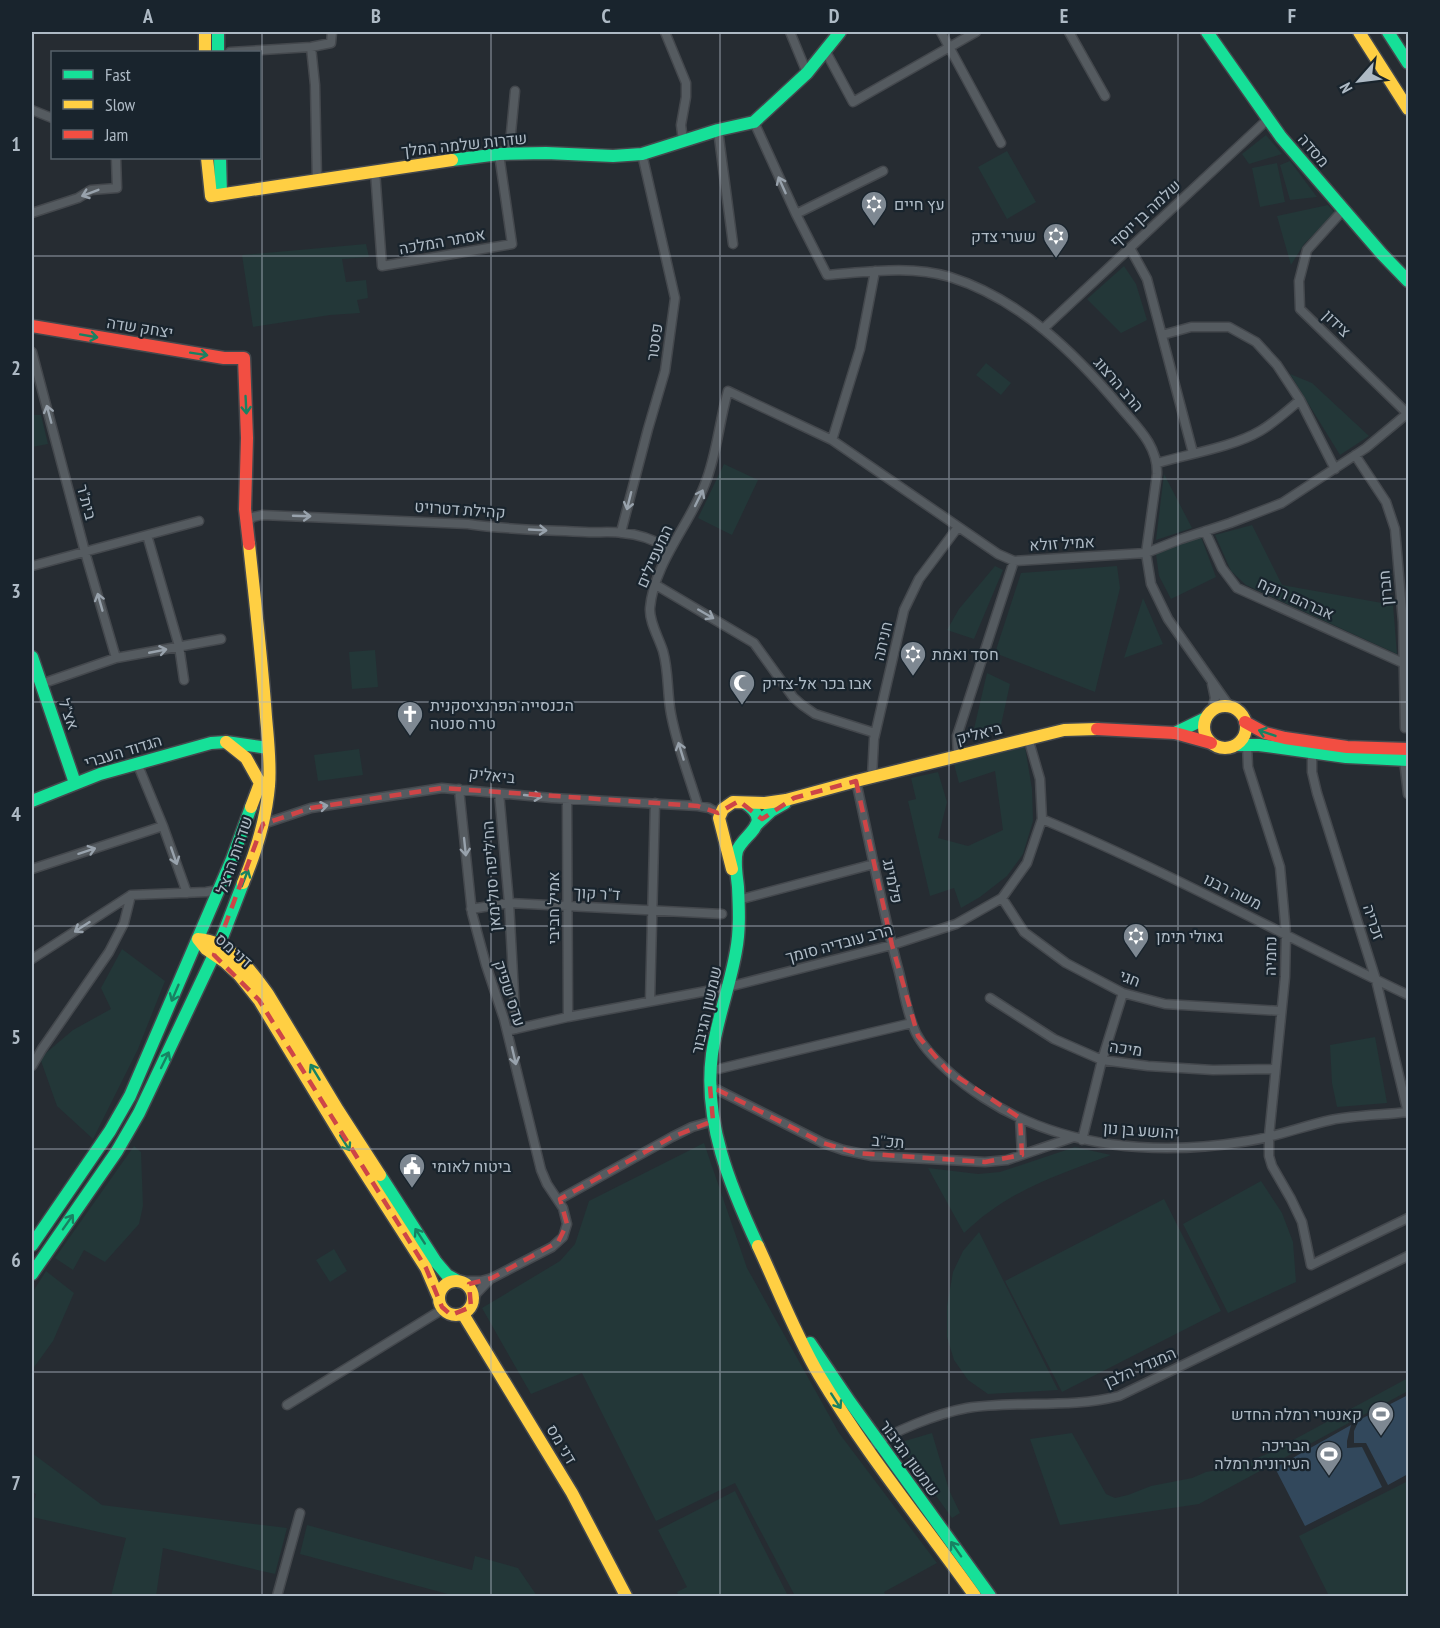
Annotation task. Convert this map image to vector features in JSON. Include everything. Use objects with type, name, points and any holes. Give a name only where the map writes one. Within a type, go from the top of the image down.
[{"type":"main road","points":[[205,32],[205,51]]},
{"type":"main road","points":[[218,32],[218,51]]},
{"type":"main road","points":[[754,123],[807,73],[840,32]]},
{"type":"main road","name":"מסדה","points":[[1207,32],[1267,120],[1381,253],[1408,281]]},
{"type":"main road","points":[[1359,32],[1408,109]]},
{"type":"main road","points":[[1388,32],[1408,63]]},
{"type":"main road","name":"שדרות שלמה המלך","points":[[216,195],[504,154],[613,156],[642,154],[718,130],[754,123]]},
{"type":"main road","points":[[207,159],[216,195]]},
{"type":"main road","points":[[216,195],[220,159]]},
{"type":"main road","name":"יצחק שדה","points":[[32,326],[224,358],[244,358]]},
{"type":"main road","name":"שדרות הרצל","points":[[32,1271],[100,1176],[135,1121],[219,944],[254,856],[263,824],[269,786],[268,748],[263,673],[246,523],[247,438],[244,358]]},
{"type":"main road","name":"אצ\"ל","points":[[32,657],[75,783]]},
{"type":"main road","points":[[1241,745],[1245,732],[1245,722],[1241,714],[1230,707],[1223,706],[1209,714],[1204,729],[1208,739],[1216,746],[1226,748],[1241,745],[1312,747]]},
{"type":"main road","name":"ביאליק","points":[[1175,733],[1209,714]]},
{"type":"main road","points":[[1245,722],[1265,733],[1346,757],[1407,756]]},
{"type":"main road","name":"ביאליק","points":[[745,803],[765,803],[794,798],[856,780],[1064,730],[1104,729],[1175,733],[1211,743]]},
{"type":"main road","name":"שדרות הרצל","points":[[32,1245],[122,1110],[232,859],[260,783],[246,758],[226,742]]},
{"type":"main road","name":"הגדוד העברי","points":[[32,801],[99,774],[211,743],[226,742],[268,748]]},
{"type":"main road","points":[[70,770],[99,774]]},
{"type":"main road","name":"ביאליק","points":[[753,830],[771,811],[794,798]]},
{"type":"main road","points":[[739,801],[745,803],[756,814],[753,830],[739,839],[733,839],[721,828],[720,814],[728,804],[739,801]]},
{"type":"main road","name":"שמשון הגיבור","points":[[721,828],[738,894]]},
{"type":"main road","name":"שמשון הגיבור","points":[[753,830],[738,848],[736,857],[738,942],[712,1050],[710,1086],[713,1121],[722,1154],[740,1204],[788,1307],[873,1445],[975,1596]]},
{"type":"main road","name":"דני מס","points":[[198,939],[206,949],[219,944]]},
{"type":"main road","name":"דני מס","points":[[219,944],[241,961],[268,993],[356,1139],[440,1267],[450,1278],[459,1281]]},
{"type":"main road","name":"דני מס","points":[[219,944],[259,1000],[347,1145],[426,1268],[438,1296]]},
{"type":"main road","points":[[459,1281],[467,1284],[471,1289],[473,1301],[471,1307],[463,1314],[451,1315],[443,1309],[438,1296],[448,1282],[459,1281]]},
{"type":"main road","name":"דני מס","points":[[463,1314],[567,1485],[626,1596]]},
{"type":"main road","name":"שמשון הגיבור","points":[[873,1445],[990,1596]]},
{"type":"street","points":[[246,51],[311,47],[331,43],[332,32]]},
{"type":"street","points":[[665,32],[686,83],[687,97],[681,125],[683,141]]},
{"type":"street","points":[[790,32],[807,73]]},
{"type":"street","points":[[941,32],[1001,143]]},
{"type":"street","points":[[825,50],[853,102],[976,32]]},
{"type":"street","points":[[1069,32],[1105,96]]},
{"type":"street","points":[[311,47],[315,86],[317,181]]},
{"type":"street","points":[[504,154],[515,91]]},
{"type":"street","points":[[32,110],[51,118]]},
{"type":"street","name":"שלמה בן יוסף","points":[[1043,329],[1267,120]]},
{"type":"street","points":[[754,123],[796,214],[883,171]]},
{"type":"street","points":[[718,130],[733,244]]},
{"type":"street","name":"אסתר המלכה","points":[[375,171],[382,266],[512,243],[504,154]]},
{"type":"street","name":"פסטר","points":[[621,532],[665,371],[675,298],[642,154]]},
{"type":"street","points":[[32,213],[78,198],[91,190],[117,188],[116,159]]},
{"type":"street","name":"צידון","points":[[1344,209],[1307,250],[1299,281],[1300,309],[1408,414]]},
{"type":"street","name":"הרב הרצוג","points":[[796,214],[827,275],[874,271],[924,271],[948,276],[998,298],[1043,329],[1073,355],[1103,386],[1146,439],[1154,450],[1158,463]]},
{"type":"street","points":[[1130,248],[1147,279],[1193,453]]},
{"type":"street","points":[[832,440],[860,349],[874,271]]},
{"type":"street","points":[[1162,335],[1191,327],[1229,327],[1256,342],[1277,365],[1300,400],[1335,469]]},
{"type":"street","name":"בית\"ר","points":[[32,352],[85,552],[116,658]]},
{"type":"street","name":"אמיל זולא","points":[[728,391],[832,440],[998,554],[1014,561],[1146,553],[1282,503],[1366,448],[1408,414]]},
{"type":"street","name":"המעפילים","points":[[698,806],[672,716],[663,651],[650,612],[656,585],[670,549],[705,486],[715,455],[718,430],[728,391]]},
{"type":"street","points":[[1230,707],[1168,619],[1150,584],[1146,553],[1158,463],[1230,443],[1259,432],[1300,400]]},
{"type":"street","name":"חברון","points":[[1355,455],[1386,502],[1395,529],[1406,622],[1403,663],[1405,728]]},
{"type":"street","name":"קהילת דטרויט","points":[[246,523],[253,517],[262,515],[468,524],[592,533],[621,532],[657,541],[670,549]]},
{"type":"street","points":[[32,566],[199,520]]},
{"type":"street","name":"חניתה","points":[[872,777],[875,733],[904,610],[919,579],[958,527]]},
{"type":"street","name":"אברהם רוקח","points":[[1205,531],[1222,568],[1237,588],[1403,663]]},
{"type":"street","points":[[147,535],[180,646],[184,680]]},
{"type":"street","points":[[958,755],[957,736],[1014,561]]},
{"type":"street","points":[[656,585],[754,642],[793,697],[815,714],[875,733]]},
{"type":"street","points":[[41,684],[116,658],[221,639]]},
{"type":"street","points":[[1209,714],[1215,698],[1211,681]]},
{"type":"street","name":"הרב עובדיה סומך","points":[[512,1030],[568,1017],[729,987],[892,945],[956,924],[1002,898],[1027,863],[1042,819],[1040,779],[1028,738]]},
{"type":"street","name":"נחמיה","points":[[1241,745],[1280,867],[1286,934],[1285,978],[1269,1136],[1269,1156],[1272,1166],[1302,1222],[1311,1265],[1408,1218]]},
{"type":"street","name":"זכריה","points":[[1312,747],[1312,772],[1317,793],[1376,980],[1408,1112]]},
{"type":"street","points":[[1407,756],[1408,794]]},
{"type":"street","points":[[137,763],[187,892]]},
{"type":"street","name":"פלמינג","points":[[856,780],[892,945],[912,1023]]},
{"type":"street","name":"ביאליק","points":[[263,824],[310,808],[432,788],[567,799],[698,806],[709,808],[720,814]]},
{"type":"street","name":"עדס שפיק","points":[[459,789],[475,930],[512,1030],[541,1170],[547,1184],[563,1208],[567,1224],[563,1237],[552,1247],[492,1278]]},
{"type":"street","name":"הח'ליפה סולימאן","points":[[499,793],[509,903],[512,1030]]},
{"type":"street","name":"אמיל חביבי","points":[[567,799],[568,1017]]},
{"type":"street","points":[[650,1001],[655,803]]},
{"type":"street","name":"משה רבנו","points":[[1042,819],[1173,879],[1408,995]]},
{"type":"street","points":[[32,869],[163,826]]},
{"type":"street","points":[[738,894],[874,864]]},
{"type":"street","points":[[32,959],[131,895],[218,890]]},
{"type":"street","points":[[32,1066],[109,952],[124,923],[131,895]]},
{"type":"street","name":"חגי","points":[[1002,898],[1024,932],[1066,963],[1123,993],[1165,1004],[1281,1011]]},
{"type":"street","name":"ד\"ר קוך","points":[[471,909],[509,903],[723,914]]},
{"type":"street","points":[[1078,1139],[1123,993]]},
{"type":"street","name":"מיכה","points":[[990,998],[1054,1039],[1102,1060],[1148,1066],[1213,1070],[1275,1069]]},
{"type":"street","points":[[710,1071],[912,1023]]},
{"type":"street","name":"יהושע בן נון","points":[[912,1023],[918,1036],[947,1070],[972,1090],[995,1106],[1020,1118],[1042,1128],[1078,1139],[1132,1146],[1188,1148],[1249,1141],[1333,1120],[1408,1112]]},
{"type":"street","name":"תכ''ב","points":[[710,1086],[823,1143],[872,1156],[985,1162],[1007,1160],[1078,1139]]},
{"type":"street","points":[[1020,1118],[1022,1155]]},
{"type":"street","points":[[558,1200],[672,1137],[692,1127],[713,1121]]},
{"type":"street","name":"המגדל הלבן","points":[[873,1445],[927,1420],[966,1408],[1085,1403],[1119,1396],[1408,1256]]},
{"type":"street","points":[[459,1281],[481,1281],[492,1278]]},
{"type":"street","points":[[473,1301],[476,1294],[492,1278]]},
{"type":"street","points":[[287,1405],[443,1309]]},
{"type":"street","points":[[277,1596],[300,1513]]},
{"type":"highlighted area","points":[[856,781],[892,945],[918,1036],[947,1070],[1020,1118],[1022,1155],[985,1162],[856,1153],[823,1143],[710,1086],[713,1121],[672,1137],[560,1199],[567,1224],[558,1242],[492,1278],[469,1284],[471,1307],[451,1315],[442,1307],[426,1268],[259,1000],[214,955],[263,824],[311,808],[442,788],[698,806],[718,813],[739,801],[762,819],[794,798]]},
{"type":"green space","points":[[1266,135],[1282,154],[1249,164],[1242,154]]},
{"type":"green space","points":[[1007,151],[1036,202],[1007,219],[978,167]]},
{"type":"green space","points":[[1290,161],[1317,197],[1290,200],[1280,165]]},
{"type":"green space","points":[[1277,163],[1285,202],[1260,207],[1252,168]]},
{"type":"green space","points":[[1328,205],[1335,213],[1304,244],[1291,265],[1277,216]]},
{"type":"green space","points":[[366,244],[369,257],[342,259],[346,282],[366,280],[368,298],[357,300],[360,313],[330,315],[253,327],[242,255]]},
{"type":"green space","points":[[1124,266],[1136,284],[1147,320],[1121,333],[1087,299]]},
{"type":"green space","points":[[986,363],[1011,383],[1001,395],[976,375]]},
{"type":"green space","points":[[1290,374],[1312,383],[1369,436],[1340,455]]},
{"type":"green space","points":[[32,415],[41,415],[48,444],[32,447]]},
{"type":"green space","points":[[724,464],[758,480],[732,535],[698,518]]},
{"type":"green space","points":[[1164,474],[1192,528],[1156,540]]},
{"type":"green space","points":[[1252,525],[1282,585],[1393,605],[1397,654],[1246,585],[1231,571],[1215,535]]},
{"type":"green space","points":[[1201,537],[1216,577],[1171,599],[1159,576],[1156,554]]},
{"type":"green space","points":[[995,566],[1003,570],[974,639],[947,630],[959,609]]},
{"type":"green space","points":[[1117,566],[1120,588],[1095,692],[995,653],[1021,573]]},
{"type":"green space","points":[[1143,598],[1163,644],[1124,658]]},
{"type":"green space","points":[[375,650],[378,687],[352,689],[349,652]]},
{"type":"green space","points":[[987,673],[1010,684],[1001,725],[973,733]]},
{"type":"green space","points":[[1025,747],[1032,789],[1033,821],[1023,854],[1007,876],[980,897],[961,908],[954,888],[930,896],[908,801],[916,799],[911,778],[938,772],[947,802],[938,838],[968,846],[1003,830],[995,771],[959,783],[954,764]]},
{"type":"green space","points":[[359,749],[363,775],[318,781],[314,755]]},
{"type":"green space","points":[[122,949],[165,981],[138,1049],[93,1139],[57,1106],[40,1058],[73,1030],[111,1009],[101,988]]},
{"type":"green space","points":[[1375,1037],[1387,1103],[1337,1107],[1332,1083],[1330,1045]]},
{"type":"green space","points":[[704,1143],[747,1268],[839,1433],[937,1563],[884,1592],[886,1596],[795,1596],[735,1483],[656,1521],[582,1373],[531,1394],[482,1308],[560,1261],[575,1244],[589,1201]]},
{"type":"green space","points":[[134,1146],[141,1152],[143,1206],[139,1224],[105,1262],[84,1250],[73,1270],[55,1258]]},
{"type":"green space","points":[[1075,1147],[1111,1155],[1048,1179],[1017,1194],[986,1214],[964,1233],[928,1168],[978,1174],[1000,1172]]},
{"type":"green space","points":[[1261,1181],[1282,1213],[1293,1242],[1296,1282],[1228,1313],[1183,1224]]},
{"type":"green space","points":[[1164,1199],[1221,1311],[1062,1392],[1005,1281]]},
{"type":"green space","points":[[979,1232],[1058,1390],[988,1394],[968,1380],[954,1360],[947,1337],[947,1306],[953,1272],[963,1251]]},
{"type":"green space","points":[[334,1249],[347,1271],[330,1282],[316,1260]]},
{"type":"green space","points":[[46,1271],[74,1293],[53,1341],[32,1370],[32,1293]]},
{"type":"green space","points":[[1408,1378],[1408,1391],[1199,1504],[1060,1525],[1030,1439],[1072,1433],[1106,1494],[1115,1498],[1151,1486],[1234,1467],[1267,1454]]},
{"type":"green space","points":[[932,1433],[949,1490],[960,1513],[952,1518],[898,1443]]},
{"type":"green space","points":[[32,1453],[102,1505],[287,1528],[275,1574],[163,1548],[156,1596],[111,1596],[126,1538],[32,1517],[36,1494],[32,1492]]},
{"type":"green space","points":[[1408,1481],[1408,1596],[1329,1596],[1299,1536]]},
{"type":"green space","points":[[735,1491],[788,1596],[679,1596],[677,1592],[687,1587],[658,1530]]},
{"type":"green space","points":[[307,1525],[472,1570],[475,1556],[518,1568],[537,1596],[455,1596],[300,1554]]},
{"type":"water","name":"קאנטרי רמלה החדש","points":[[1408,1395],[1408,1474],[1388,1485],[1366,1443],[1354,1443],[1354,1431],[1359,1420]]},
{"type":"water","name":"הבריכה העירונית רמלה","points":[[1351,1425],[1347,1448],[1362,1447],[1382,1487],[1305,1526],[1275,1468]]},
{"type":"traffic: fast","points":[[218,32],[218,51]]},
{"type":"traffic: fast","points":[[452,160],[499,154],[546,153],[613,156],[642,154],[718,130],[754,122],[807,73],[840,32]]},
{"type":"traffic: fast","points":[[1207,32],[1281,137],[1408,281]]},
{"type":"traffic: fast","points":[[1388,32],[1408,63]]},
{"type":"traffic: fast","points":[[220,159],[221,194]]},
{"type":"traffic: fast","points":[[32,657],[75,783]]},
{"type":"traffic: fast","points":[[1175,733],[1206,718]]},
{"type":"traffic: fast","points":[[32,801],[100,774],[211,743],[226,742],[268,748]]},
{"type":"traffic: fast","points":[[1236,745],[1259,745],[1346,757],[1408,760]]},
{"type":"traffic: fast","points":[[745,803],[754,810],[757,822],[755,828],[740,845],[736,855],[739,927],[730,977],[714,1041],[710,1079],[711,1104],[721,1153],[758,1246]]},
{"type":"traffic: fast","points":[[756,825],[771,811],[785,803]]},
{"type":"traffic: fast","points":[[32,1245],[110,1131],[130,1096],[232,859],[251,807]]},
{"type":"traffic: fast","points":[[32,1274],[117,1151],[139,1113],[221,940],[243,883]]},
{"type":"traffic: fast","points":[[380,1175],[436,1262],[447,1275],[456,1280]]},
{"type":"traffic: fast","points":[[810,1343],[990,1596]]},
{"type":"traffic: slow","points":[[205,32],[205,51]]},
{"type":"traffic: slow","points":[[1359,32],[1408,109]]},
{"type":"traffic: slow","points":[[207,159],[211,196],[452,160]]},
{"type":"traffic: slow","points":[[243,883],[263,823],[270,777],[249,544]]},
{"type":"traffic: slow","points":[[1225,706],[1240,712],[1246,727],[1240,742],[1225,748],[1210,742],[1204,727],[1210,712],[1225,706]]},
{"type":"traffic: slow","points":[[732,869],[719,818],[723,809],[733,802],[765,803],[786,800],[1064,730],[1097,729]]},
{"type":"traffic: slow","points":[[226,742],[246,758],[260,783],[251,807]]},
{"type":"traffic: slow","points":[[198,939],[210,941],[230,951],[254,975],[380,1175]]},
{"type":"traffic: slow","points":[[198,939],[206,949],[239,975],[259,1000],[347,1145],[426,1268],[438,1296]]},
{"type":"traffic: slow","points":[[758,1246],[794,1328],[819,1375],[875,1460],[975,1596]]},
{"type":"traffic: slow","points":[[456,1281],[468,1286],[473,1298],[468,1310],[456,1315],[444,1310],[439,1298],[444,1286],[456,1281]]},
{"type":"traffic: slow","points":[[463,1314],[572,1493],[626,1596]]},
{"type":"traffic: jam","points":[[32,326],[224,358],[244,358],[247,438],[245,509],[249,544]]},
{"type":"traffic: jam","points":[[1245,722],[1265,733],[1285,738],[1347,747],[1408,749]]},
{"type":"traffic: jam","points":[[1097,729],[1175,733],[1211,743]]},
{"type":"place","name":"עץ חיים","points":[[874,227]]},
{"type":"place","name":"שערי צדק","points":[[1056,259]]},
{"type":"place","name":"חסד ואמת","points":[[913,677]]},
{"type":"place","name":"אבו בכר אל-צדיק","points":[[742,706]]},
{"type":"place","name":"הכנסייה הפרנציסקנית טרה סנטה","points":[[410,737]]},
{"type":"place","name":"גאולי תימן","points":[[1136,959]]},
{"type":"place","name":"ביטוח לאומי","points":[[412,1189]]},
{"type":"place","name":"קאנטרי רמלה החדש","points":[[1381,1437]]},
{"type":"place","name":"הבריכה העירונית רמלה","points":[[1329,1477]]}]
